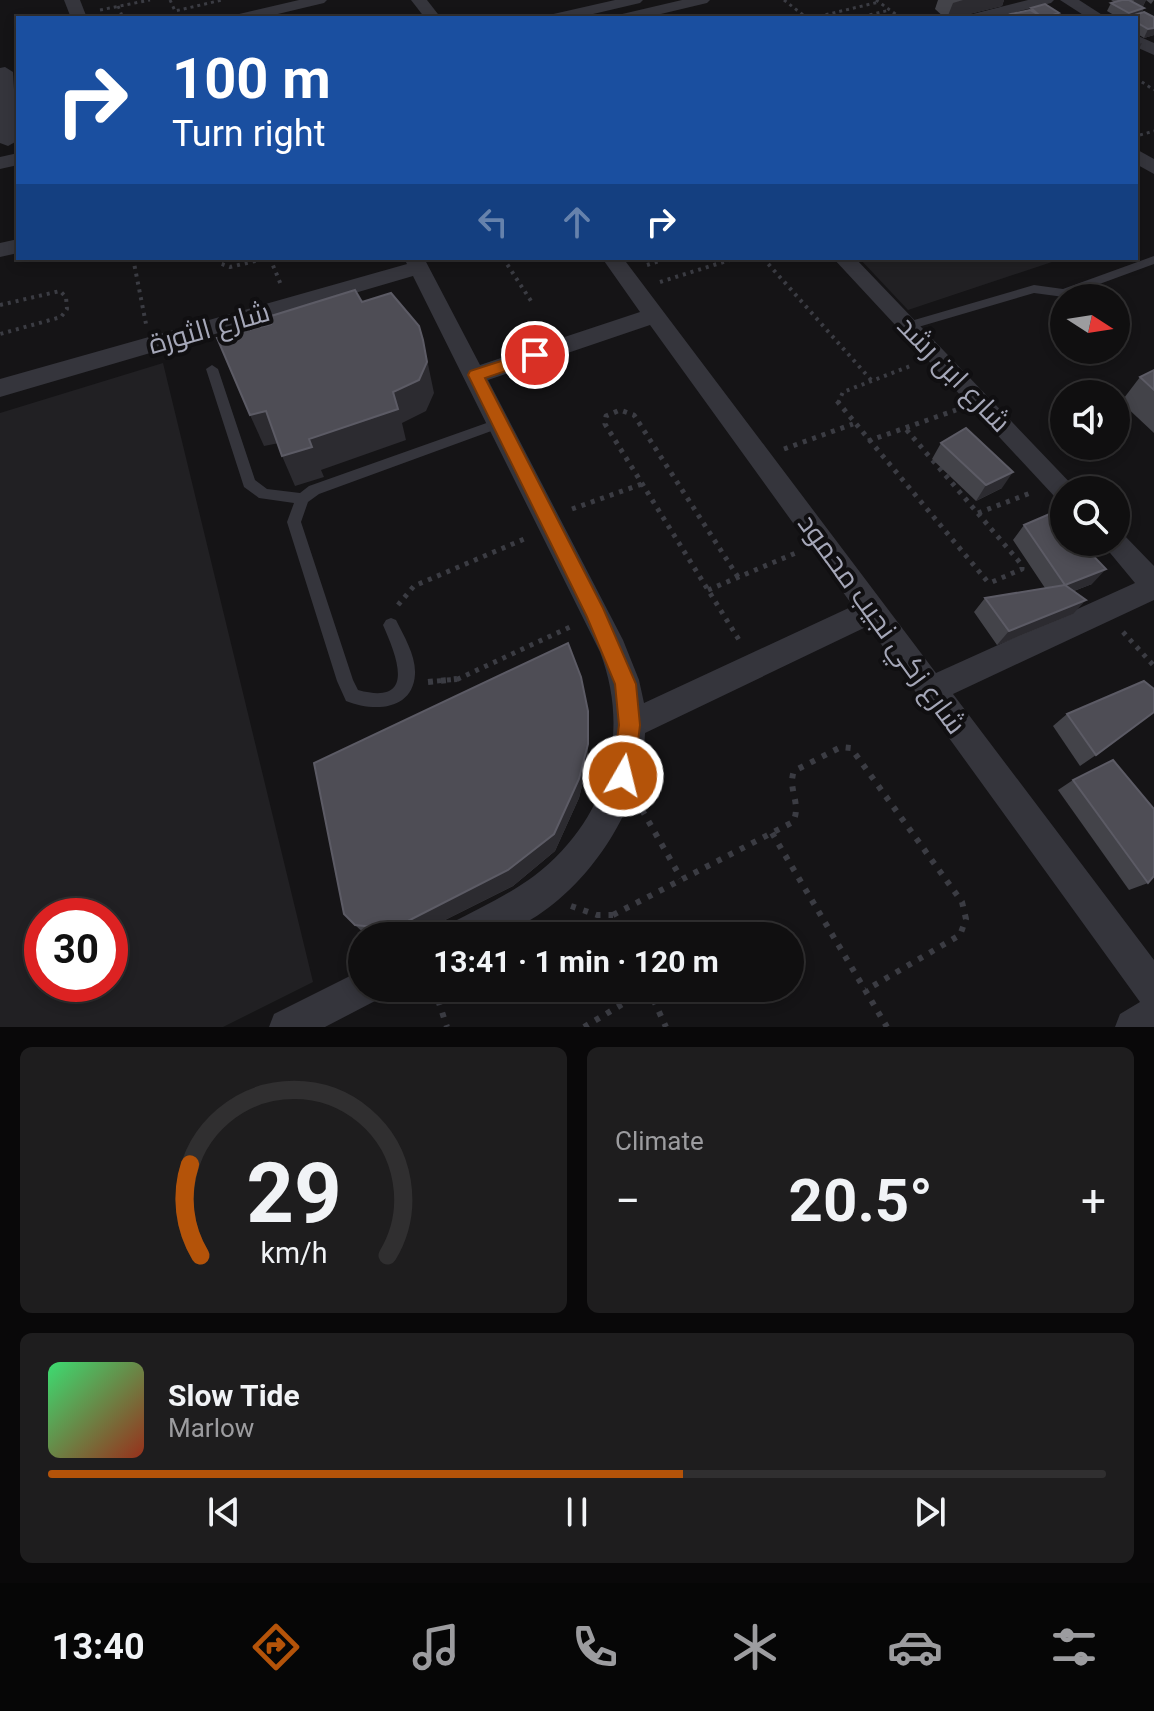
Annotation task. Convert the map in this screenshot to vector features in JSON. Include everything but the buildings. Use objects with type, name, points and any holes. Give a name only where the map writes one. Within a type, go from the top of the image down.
[{"type":"street","points":[[246,16],[277,4],[319,0]]},
{"type":"street","points":[[419,0],[431,16]]},
{"type":"street","points":[[564,16],[635,0]]},
{"type":"street","points":[[633,16],[702,0]]},
{"type":"street","points":[[983,16],[1046,0]]},
{"type":"street","points":[[1068,0],[1096,16]]},
{"type":"street","points":[[8,72],[9,141]]},
{"type":"street","name":"شارع زكي نجيب محمود","points":[[614,260],[1154,990]]},
{"type":"street","name":"شارع ابن رشد","points":[[845,260],[1051,476]]},
{"type":"street","points":[[416,263],[596,614],[626,684],[630,725],[623,776],[607,816],[582,853],[549,886],[486,922]]},
{"type":"street","name":"شارع الثورة","points":[[0,388],[416,263]]},
{"type":"street","points":[[476,375],[655,315]]},
{"type":"street","points":[[930,690],[1154,586],[1127,556]]},
{"type":"street","points":[[630,725],[871,611]]},
{"type":"street","points":[[287,1027],[348,995]]},
{"type":"street","points":[[1133,1027],[1154,1014]]},
{"type":"lane","points":[[908,326],[1034,289],[1064,293],[1154,260]]},
{"type":"lane","points":[[212,369],[249,483],[264,494],[302,499]]},
{"type":"lane","points":[[391,625],[407,676],[402,690],[386,701],[368,704],[352,696],[294,522],[302,499],[314,490],[500,423]]},
{"type":"path","points":[[76,11],[150,0]]},
{"type":"path","points":[[170,0],[175,11],[222,0]]},
{"type":"path","points":[[784,0],[807,16]]},
{"type":"path","points":[[818,16],[878,1],[898,16]]},
{"type":"path","points":[[118,6],[122,16]]},
{"type":"path","points":[[864,16],[890,10]]},
{"type":"path","points":[[133,260],[150,344]]},
{"type":"path","points":[[218,260],[230,267],[260,260]]},
{"type":"path","points":[[504,260],[533,304]]},
{"type":"path","points":[[636,290],[730,260]]},
{"type":"path","points":[[765,260],[872,381]]},
{"type":"path","points":[[0,305],[60,291],[66,297],[67,309],[55,320],[0,334]]},
{"type":"path","points":[[905,428],[1022,565],[1022,569],[992,582],[987,581],[838,405],[839,395],[937,356]]},
{"type":"path","points":[[868,441],[980,401]]},
{"type":"path","points":[[738,577],[634,415],[625,409],[614,409],[606,416],[605,424],[755,666]]},
{"type":"path","points":[[760,457],[854,423]]},
{"type":"path","points":[[391,625],[399,604],[414,586],[642,484]]},
{"type":"path","points":[[978,513],[1050,490]]},
{"type":"path","points":[[708,590],[821,542]]},
{"type":"path","points":[[1103,610],[1154,666]]},
{"type":"path","points":[[407,676],[430,682],[458,679],[596,614]]},
{"type":"path","points":[[549,886],[570,906],[597,915],[613,915],[793,822],[799,813],[799,803],[790,781],[794,771],[841,747],[851,748],[962,902],[967,915],[966,927],[960,935],[866,990]]},
{"type":"path","points":[[623,776],[681,878]]},
{"type":"path","points":[[772,833],[887,1027]]},
{"type":"path","points":[[613,915],[616,922]]},
{"type":"path","points":[[439,1002],[447,1027]]},
{"type":"path","points":[[584,1027],[625,1002]]},
{"type":"path","points":[[654,1002],[666,1027]]},
{"type":"shaded area","points":[[861,260],[1058,260],[908,310]]},
{"type":"shaded area","points":[[163,363],[313,982],[223,1027],[0,1027],[0,413]]},
{"type":"route","points":[[535,355],[476,375],[613,649],[626,684],[630,725],[623,776]]}]
